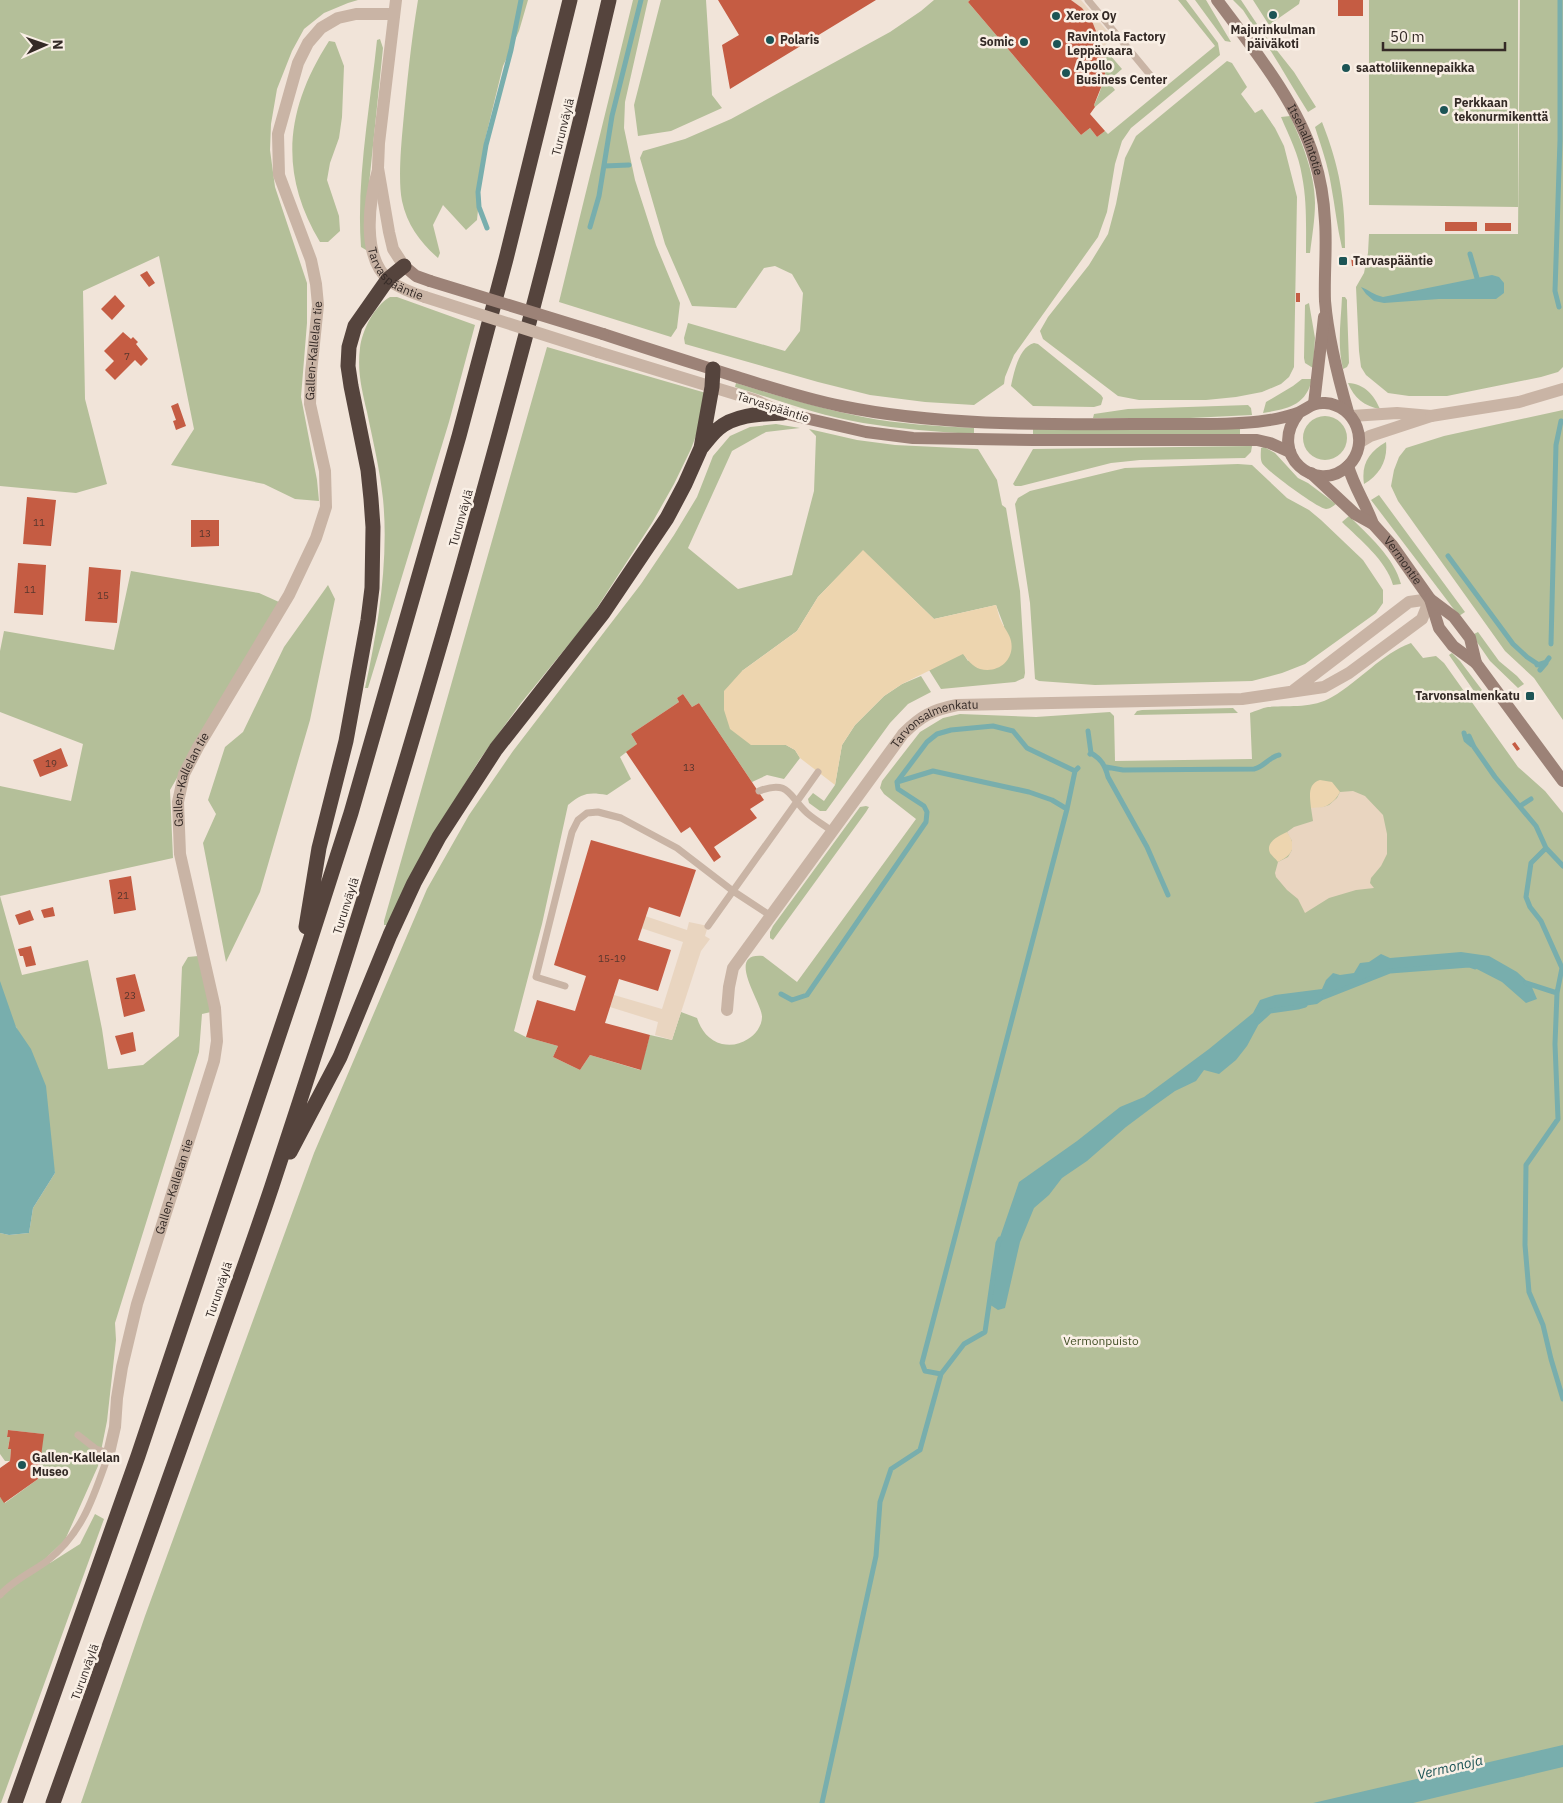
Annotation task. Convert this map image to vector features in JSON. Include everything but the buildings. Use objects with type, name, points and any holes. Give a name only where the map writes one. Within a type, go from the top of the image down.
[{"type":"highway","name":"Turunväylä","points":[[15,1803],[141,1446],[299,975],[351,813],[459,436],[506,259],[570,0]]},
{"type":"highway","name":"Turunväylä","points":[[53,1803],[271,1188],[383,839],[497,447],[549,246],[609,0]]},
{"type":"highway","points":[[299,975],[319,848],[346,741],[372,588],[373,527],[371,499],[368,470],[348,366],[349,347],[355,326],[388,279],[404,266]]},
{"type":"highway","points":[[271,1188],[340,1057],[390,935],[414,883],[439,837],[496,749],[603,613],[619,587],[643,555],[676,501],[701,448],[712,387],[713,369]]},
{"type":"highway","points":[[701,448],[718,428],[734,420],[749,415],[783,413]]},
{"type":"main road","name":"Itsehallintotie","points":[[1217,0],[1291,107],[1305,132],[1314,159],[1325,221],[1325,302],[1314,404]]},
{"type":"main road","name":"Tarvaspääntie","points":[[404,266],[416,276],[430,281],[791,394],[842,406],[919,417],[1033,423],[1227,424],[1298,414]]},
{"type":"main road","name":"Itsehallintotie","points":[[1325,302],[1338,374],[1350,414]]},
{"type":"main road","points":[[1314,404],[1332,404],[1350,414],[1359,433],[1358,451],[1348,466],[1340,472],[1320,476],[1311,473],[1294,461],[1290,452],[1287,442],[1292,422],[1298,414],[1314,404]]},
{"type":"main road","name":"Tarvaspääntie","points":[[783,413],[866,432],[913,438],[1257,440],[1270,443],[1290,452]]},
{"type":"main road","name":"Vermontie","points":[[1348,466],[1354,486],[1366,506],[1373,524]]},
{"type":"main road","name":"Vermontie","points":[[1311,473],[1355,514],[1373,524],[1392,545],[1430,599],[1439,628],[1453,646],[1476,663],[1563,781]]},
{"type":"main road","name":"Vermontie","points":[[1430,599],[1454,617],[1470,638],[1476,663]]},
{"type":"street","name":"Tarvaspääntie","points":[[396,0],[379,143],[378,168],[393,249],[404,266]]},
{"type":"street","name":"Gallen-Kallelan tie","points":[[109,1453],[115,1427],[117,1398],[127,1341],[214,1062],[216,1041],[215,1008],[180,854],[178,802],[184,774],[198,747],[290,595],[316,538],[326,507],[325,471],[310,404],[310,373],[318,305],[316,284],[311,260],[279,176],[278,134],[298,64],[308,43],[321,28],[338,18],[356,14],[394,14]]},
{"type":"street","name":"Tarvaspääntie","points":[[378,168],[372,188],[371,244],[379,267],[388,279],[403,289],[755,400],[783,413]]},
{"type":"street","points":[[1360,442],[1370,436],[1431,416],[1519,402],[1563,389]]},
{"type":"street","points":[[1350,414],[1397,413],[1431,416]]},
{"type":"street","name":"Tarvonsalmenkatu","points":[[1294,690],[1409,602],[1430,599]]},
{"type":"street","name":"Tarvonsalmenkatu","points":[[727,1010],[729,987],[734,968],[903,734],[924,715],[940,708],[957,705],[1242,698],[1324,687],[1336,682],[1422,618],[1430,599]]},
{"type":"lane","points":[[1088,0],[1150,76]]},
{"type":"lane","points":[[708,926],[818,772]]},
{"type":"lane","points":[[759,791],[766,788],[784,789],[792,794],[806,812],[832,831]]},
{"type":"lane","points":[[565,986],[536,976],[572,832],[578,820],[587,813],[598,812],[621,818],[677,848],[733,891],[771,916]]},
{"type":"lane","points":[[78,1435],[96,1449],[109,1453]]},
{"type":"lane","name":"Gallen-Kallelan tie","points":[[0,1595],[64,1546],[78,1529],[109,1453]]},
{"type":"green space","points":[[0,0],[358,0],[324,13],[304,29],[292,51],[277,89],[271,124],[270,150],[275,187],[307,283],[307,323],[301,397],[317,480],[319,501],[295,499],[264,484],[171,465],[194,429],[159,256],[83,291],[85,399],[107,484],[76,493],[0,486]]},
{"type":"green space","points":[[418,0],[528,0],[519,31],[503,66],[485,140],[477,220],[466,230],[443,205],[433,225],[440,253],[438,258],[420,240],[411,226],[404,210],[400,184],[402,133]]},
{"type":"green space","points":[[633,0],[648,0],[625,102],[624,128],[635,180],[656,245],[680,303],[677,328],[671,337],[559,302]]},
{"type":"green space","points":[[661,0],[706,0],[712,95],[722,108],[671,131],[638,136],[634,105]]},
{"type":"green space","points":[[934,0],[970,0],[968,2],[1081,135],[1090,128],[1097,137],[1105,131],[1108,134],[1215,46],[1178,0],[1186,0],[1218,43],[1220,55],[1131,128],[1122,141],[1115,164],[1107,212],[1098,237],[1014,355],[1004,384],[974,405],[925,402],[870,395],[685,344],[684,338],[688,323],[785,351],[800,331],[803,293],[792,274],[775,266],[764,268],[736,308],[692,306],[665,244],[640,158],[643,151],[685,139],[731,119],[890,32]]},
{"type":"green space","points":[[1195,0],[1206,0],[1231,42],[1225,41]]},
{"type":"green space","points":[[1233,0],[1241,0],[1257,24],[1254,27],[1243,10]]},
{"type":"green space","name":"Majurinkulman päiväkoti","points":[[1253,0],[1300,0],[1299,4],[1269,25]]},
{"type":"green space","name":"Perkkaan tekonurmikenttä","points":[[1369,0],[1518,0],[1518,207],[1369,205]]},
{"type":"green space","points":[[1520,0],[1563,0],[1563,367],[1558,372],[1541,377],[1447,396],[1409,396],[1388,393],[1366,375],[1361,367],[1359,351],[1356,287],[1364,273],[1369,234],[1518,234]]},
{"type":"green space","points":[[1263,33],[1294,72],[1316,107],[1308,112],[1261,36]]},
{"type":"green space","points":[[380,39],[383,48],[367,204],[366,250],[361,247],[360,196],[364,144],[377,40]]},
{"type":"green space","points":[[329,41],[335,42],[344,66],[342,117],[339,138],[330,163],[327,180],[339,216],[340,231],[328,242],[320,242],[307,216],[298,190],[293,165],[293,140],[296,116],[304,91]]},
{"type":"green space","points":[[1103,47],[1122,69],[1108,81],[1115,90],[1095,107],[1105,69]]},
{"type":"green space","points":[[1227,61],[1232,63],[1247,87],[1241,94],[1255,113],[1262,109],[1275,128],[1284,146],[1297,197],[1294,367],[1289,377],[1281,384],[1262,392],[1236,397],[1206,400],[1139,400],[1118,396],[1043,339],[1040,331],[1048,317],[1089,265],[1108,234],[1125,158],[1136,136]]},
{"type":"green space","points":[[1290,116],[1307,158],[1313,181],[1315,203],[1310,253],[1306,253],[1304,185],[1301,168],[1281,117]]},
{"type":"green space","points":[[1322,122],[1333,154],[1340,184],[1344,214],[1345,248],[1342,248],[1328,170],[1315,127]]},
{"type":"green space","points":[[390,297],[397,297],[475,325],[449,422],[368,688],[365,688],[381,594],[385,546],[380,477],[362,388],[359,357],[361,341],[366,327],[379,306]]},
{"type":"green space","points":[[1342,297],[1345,297],[1347,300],[1349,363],[1343,369],[1340,342]]},
{"type":"green space","points":[[1309,303],[1315,338],[1313,368],[1305,363],[1304,358],[1305,305]]},
{"type":"green space","points":[[1034,343],[1038,344],[1101,395],[1103,398],[1101,405],[1094,407],[1033,406],[1011,386],[1016,367],[1024,349]]},
{"type":"green space","points":[[547,347],[706,393],[700,425],[674,484],[652,523],[591,617],[521,703],[480,759],[431,839],[388,925],[384,925],[384,921]]},
{"type":"green space","points":[[1302,379],[1312,379],[1309,388],[1300,401],[1287,408],[1263,413],[1266,402]]},
{"type":"green space","points":[[736,383],[799,402],[863,417],[904,423],[974,428],[974,434],[905,429],[847,420],[735,387]]},
{"type":"green space","points":[[1348,383],[1368,391],[1380,409],[1360,401]]},
{"type":"green space","points":[[1248,405],[1251,408],[1252,415],[1190,418],[1093,418],[1094,414],[1128,409]]},
{"type":"green space","points":[[1563,410],[1563,720],[1534,678],[1505,651],[1398,501],[1391,486],[1399,457],[1406,448],[1444,436]]},
{"type":"green space","points":[[1325,416],[1337,420],[1343,426],[1347,438],[1343,450],[1337,456],[1325,460],[1313,456],[1307,450],[1303,438],[1307,426],[1313,420]]},
{"type":"green space","name":"Vermonpuisto","points":[[776,424],[800,428],[766,432],[732,451],[688,548],[738,589],[792,575],[814,491],[816,436],[809,429],[857,440],[895,445],[978,449],[997,480],[1002,505],[1006,508],[1020,591],[1024,678],[1015,682],[941,689],[929,670],[963,653],[968,661],[1004,626],[996,605],[934,619],[863,551],[818,597],[797,631],[742,671],[751,745],[786,745],[795,750],[800,758],[784,779],[767,775],[752,782],[699,703],[692,707],[683,694],[677,698],[679,702],[631,734],[637,744],[620,757],[631,779],[607,795],[586,794],[568,805],[542,924],[514,1031],[526,1037],[558,1046],[553,1057],[580,1070],[590,1055],[640,1070],[650,1035],[672,1040],[681,1012],[697,1018],[706,1034],[717,1043],[726,1045],[736,1044],[751,1037],[756,1033],[762,1017],[761,1010],[748,980],[747,962],[752,957],[763,956],[797,982],[916,819],[884,794],[880,788],[882,781],[920,732],[943,718],[960,714],[1036,717],[1110,712],[1114,716],[1115,761],[1252,759],[1250,713],[1268,707],[1301,706],[1324,701],[1342,691],[1390,654],[1411,643],[1423,658],[1436,656],[1444,663],[1518,767],[1545,791],[1563,813],[1563,1803],[81,1803],[145,1616],[314,1153],[427,889],[469,815],[513,751],[641,584],[674,535],[697,497],[713,456],[730,436],[750,427]]},
{"type":"green space","points":[[1240,428],[1240,435],[1033,434],[1033,429],[1182,430]]},
{"type":"green space","points":[[1386,442],[1386,455],[1379,472],[1364,484],[1364,470],[1368,459],[1375,450]]},
{"type":"green space","points":[[1252,446],[1251,452],[1245,458],[1140,460],[1111,463],[1021,486],[1013,484],[1033,449]]},
{"type":"green space","points":[[1264,447],[1275,453],[1298,478],[1308,483],[1336,504],[1327,509],[1321,507],[1282,481],[1262,463],[1261,448]]},
{"type":"green space","points":[[1252,465],[1287,498],[1309,510],[1321,520],[1363,560],[1383,590],[1383,603],[1376,613],[1305,664],[1282,673],[1252,681],[1095,685],[1039,681],[1035,679],[1030,603],[1015,504],[1018,498],[1030,491],[1125,468]]},
{"type":"green space","points":[[1379,495],[1465,612],[1459,616],[1371,500]]},
{"type":"green space","points":[[1349,516],[1372,539],[1393,565],[1401,584],[1393,585],[1390,576],[1379,559],[1342,522]]},
{"type":"green space","points":[[131,571],[259,593],[279,602],[170,790],[173,858],[0,896],[0,786],[71,801],[83,744],[0,712],[0,651],[4,631],[114,650]]},
{"type":"green space","points":[[328,585],[335,599],[310,720],[260,892],[226,962],[203,843],[216,814],[208,800],[225,747],[243,732],[284,647]]},
{"type":"green space","points":[[1478,632],[1499,661],[1524,684],[1518,688],[1490,661],[1472,635]]},
{"type":"green space","points":[[1452,653],[1482,690],[1476,694],[1449,655]]},
{"type":"green space","points":[[921,676],[931,692],[908,704],[890,723],[826,811],[820,811],[809,803],[808,799],[813,793],[824,801],[835,785],[842,745],[855,725],[884,696],[902,684]]},
{"type":"green space","points":[[1233,708],[1238,713],[1134,715],[1137,711],[1142,710]]},
{"type":"green space","points":[[860,807],[869,807],[866,812],[773,940],[770,938],[773,926]]},
{"type":"green space","points":[[0,896],[22,975],[88,960],[108,1069],[143,1065],[179,1036],[182,967],[188,957],[198,956],[211,1012],[202,1014],[199,1052],[115,1323],[116,1340],[107,1421],[98,1466],[65,1540],[47,1557],[50,1563],[80,1544],[95,1514],[104,1519],[1,1803],[0,1497],[5,1503],[38,1479],[43,1434],[8,1430],[7,1437],[10,1437],[8,1448],[11,1449],[10,1461],[5,1461],[0,1454],[0,1233],[9,1235],[29,1233],[33,1208],[55,1173],[19,1033],[16,1027],[0,1013]]},
{"type":"sand","points":[[863,550],[934,619],[996,605],[1001,621],[1009,634],[1012,648],[1008,659],[999,667],[987,670],[977,668],[963,654],[902,684],[884,696],[855,725],[842,745],[835,785],[800,758],[795,750],[786,745],[751,745],[730,729],[724,710],[724,691],[742,671],[797,631],[818,597]]},
{"type":"sand","points":[[1320,780],[1332,782],[1340,792],[1328,805],[1320,808],[1311,808],[1311,788]]},
{"type":"sand","points":[[1287,832],[1292,842],[1292,850],[1278,862],[1270,853],[1269,846],[1280,835]]},
{"type":"shaded area","points":[[1071,0],[1081,0],[1113,38],[1103,47],[1092,21],[1082,8]]},
{"type":"shaded area","points":[[1353,791],[1365,796],[1383,815],[1387,834],[1387,854],[1381,866],[1371,878],[1370,883],[1374,888],[1356,890],[1329,898],[1305,913],[1298,899],[1287,890],[1275,873],[1278,862],[1288,857],[1292,850],[1292,841],[1287,832],[1294,827],[1313,821],[1311,808],[1329,805],[1337,798],[1340,792]]},
{"type":"shaded area","points":[[645,916],[687,930],[689,922],[708,926],[705,936],[710,939],[701,951],[672,1040],[655,1035],[658,1022],[610,1007],[614,995],[662,1009],[683,942],[641,928]]},
{"type":"water","points":[[1492,275],[1499,277],[1504,283],[1504,293],[1496,299],[1439,299],[1384,303],[1374,301],[1361,287],[1383,297]]},
{"type":"water","points":[[1461,952],[1489,956],[1517,972],[1531,985],[1537,999],[1526,1003],[1502,982],[1469,965],[1390,971],[1330,995],[1317,1004],[1270,1011],[1262,1018],[1247,1046],[1236,1060],[1219,1074],[1204,1070],[1196,1081],[1175,1091],[1154,1106],[1126,1127],[1087,1161],[1062,1178],[1049,1195],[1034,1208],[1020,1242],[1005,1308],[998,1310],[989,1304],[998,1243],[1019,1182],[1077,1141],[1120,1107],[1144,1097],[1209,1049],[1253,1013],[1260,1000],[1275,995],[1322,989],[1326,980],[1333,973],[1340,975],[1354,973],[1360,963],[1369,962],[1381,954],[1390,958]]},
{"type":"water","points":[[0,981],[16,1027],[31,1049],[46,1086],[55,1173],[33,1208],[29,1233],[9,1235],[0,1233]]},
{"type":"water","points":[[1563,1745],[1563,1767],[1413,1803],[1313,1803]]},
{"type":"waterway","points":[[487,228],[479,207],[478,192],[486,145],[511,50],[521,0]]},
{"type":"waterway","points":[[590,227],[599,196],[612,116],[641,0]]},
{"type":"waterway","points":[[1559,307],[1555,291],[1560,140],[1560,0]]},
{"type":"waterway","points":[[604,166],[629,165]]},
{"type":"waterway","points":[[1470,254],[1477,278]]},
{"type":"waterway","points":[[1551,644],[1556,445],[1561,421]]},
{"type":"waterway","points":[[1448,556],[1513,644],[1539,665]]},
{"type":"waterway","points":[[1537,665],[1546,662],[1549,658]]},
{"type":"waterway","points":[[1540,670],[1546,663]]},
{"type":"waterway","points":[[781,994],[792,1000],[807,995],[926,822],[927,812],[924,806],[898,789],[897,782],[927,742],[937,734],[951,730],[993,726],[1013,731],[1027,748],[1075,771]]},
{"type":"waterway","points":[[1088,731],[1090,754]]},
{"type":"waterway","points":[[1464,733],[1466,740],[1472,745]]},
{"type":"waterway","points":[[1469,736],[1474,747],[1495,777],[1536,826],[1546,848],[1563,866]]},
{"type":"waterway","points":[[1091,753],[1104,766],[1108,777],[1147,847],[1168,895]]},
{"type":"waterway","points":[[1106,767],[1123,770],[1254,769],[1279,755]]},
{"type":"waterway","points":[[941,1374],[925,1371],[922,1363],[1067,809],[1075,771],[1078,768]]},
{"type":"waterway","points":[[897,782],[933,771],[1029,792],[1052,800],[1067,809]]},
{"type":"waterway","points":[[1520,806],[1531,799]]},
{"type":"waterway","points":[[1546,848],[1531,863],[1526,897],[1530,907],[1541,921],[1562,968],[1557,993],[1555,1044],[1558,1119],[1526,1165],[1525,1245],[1529,1292],[1543,1325],[1563,1399]]},
{"type":"waterway","points":[[1324,997],[1390,971],[1469,965],[1475,967]]},
{"type":"waterway","points":[[1526,983],[1557,993]]},
{"type":"waterway","points":[[1258,1022],[1270,1011],[1305,1005]]},
{"type":"waterway","points":[[822,1803],[876,1556],[880,1502],[891,1469],[920,1450],[941,1374],[964,1344],[985,1332],[1000,1239]]},
{"type":"place","name":"Majurinkulman päiväkoti","points":[[1273,15]]},
{"type":"place","name":"Xerox Oy","points":[[1056,16]]},
{"type":"place","name":"Polaris","points":[[770,40]]},
{"type":"place","name":"Somic","points":[[1024,42]]},
{"type":"place","name":"Ravintola Factory Leppävaara","points":[[1057,44]]},
{"type":"place","name":"saattoliikennepaikka","points":[[1346,68]]},
{"type":"place","name":"Apollo Business Center","points":[[1066,73]]},
{"type":"place","name":"Perkkaan tekonurmikenttä","points":[[1444,110]]},
{"type":"place","name":"Tarvaspääntie","points":[[1343,261]]},
{"type":"place","name":"Tarvonsalmenkatu","points":[[1530,696]]},
{"type":"place","name":"Gallen-Kallelan Museo","points":[[22,1465]]},
{"type":"water label","name":"Vermonoja","points":[[1450,1767]]}]
